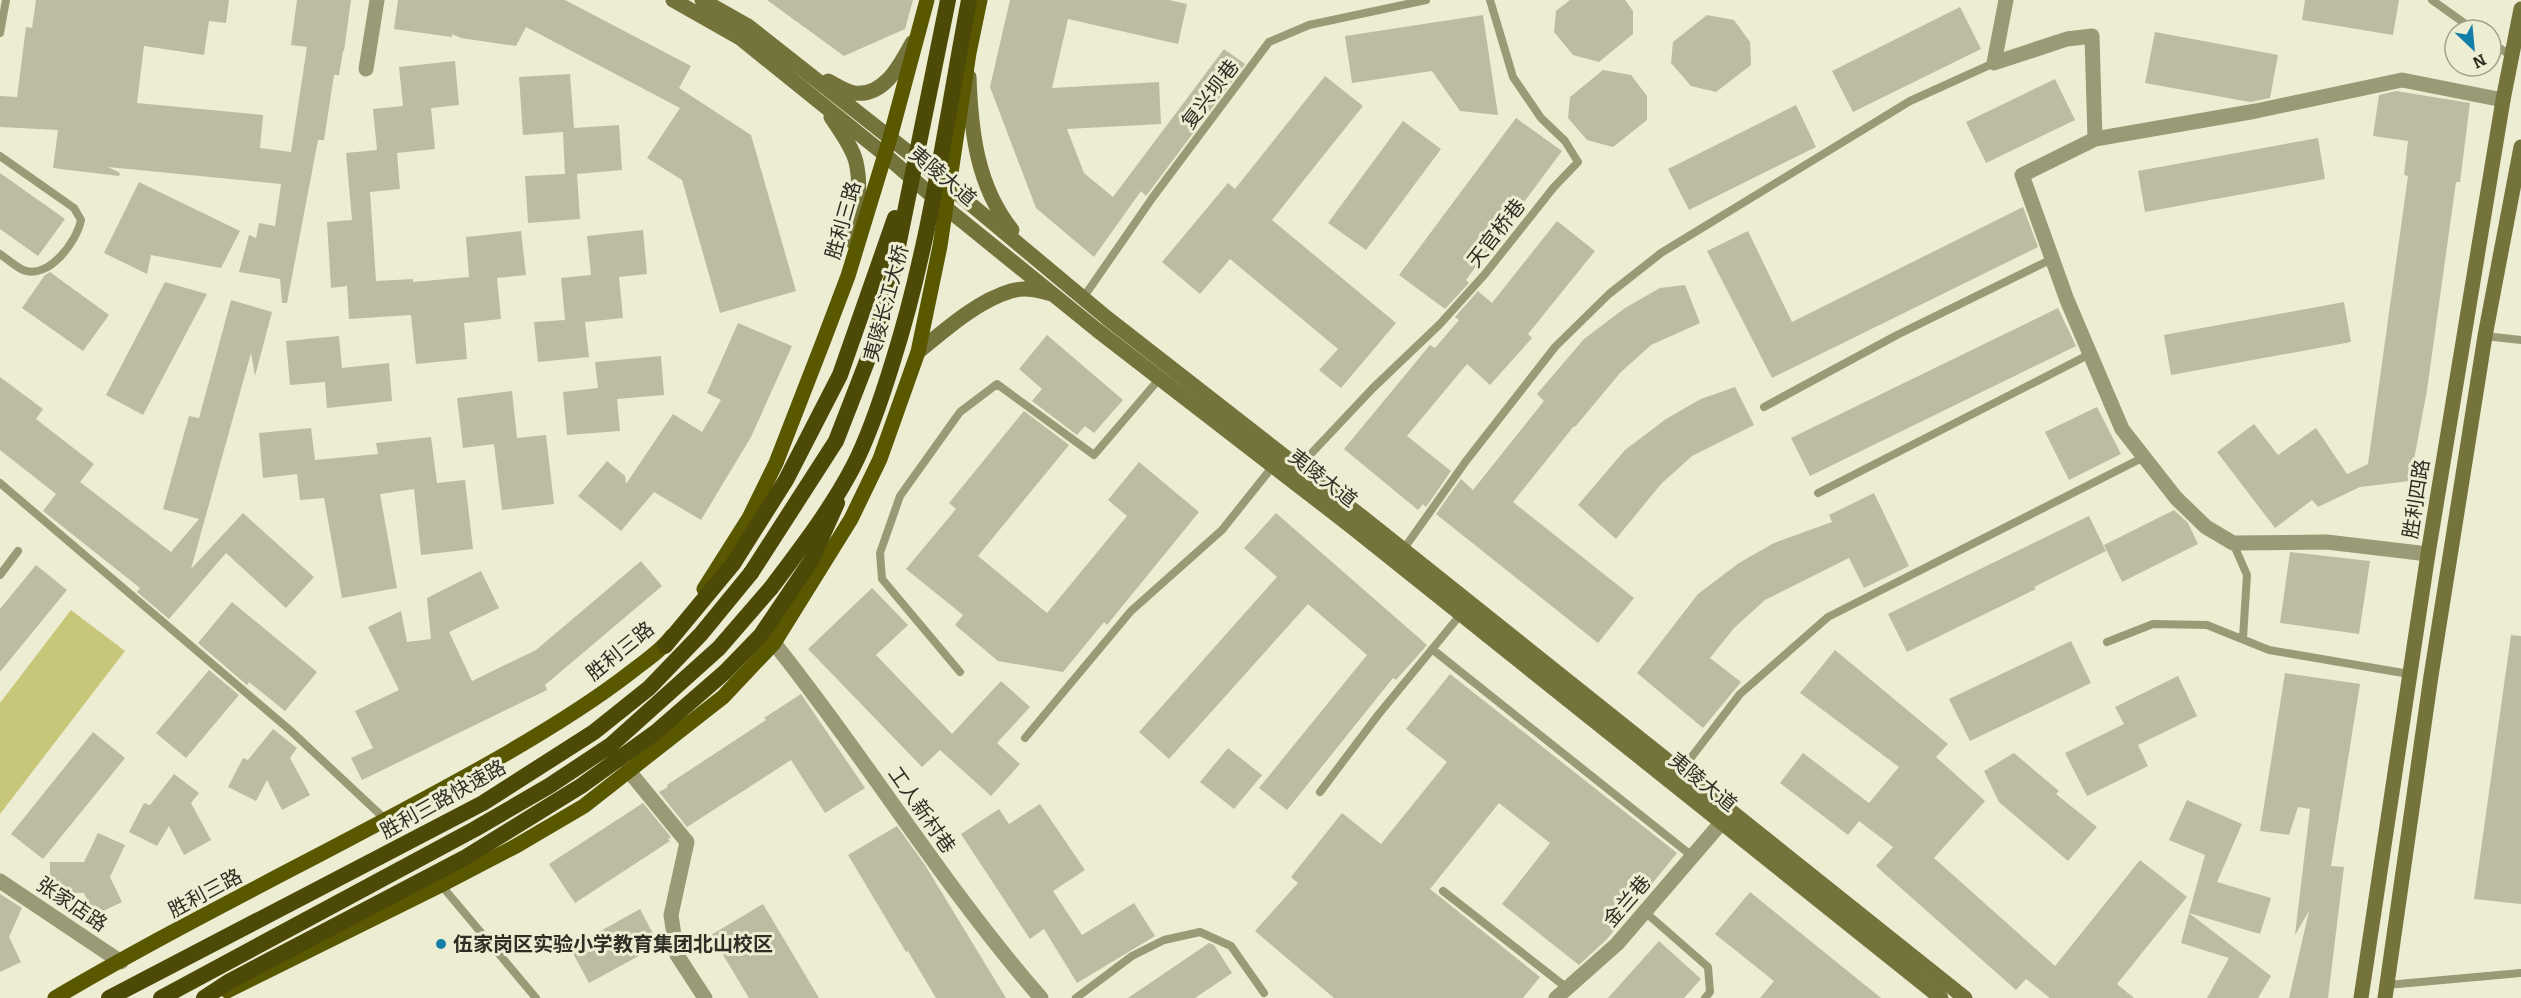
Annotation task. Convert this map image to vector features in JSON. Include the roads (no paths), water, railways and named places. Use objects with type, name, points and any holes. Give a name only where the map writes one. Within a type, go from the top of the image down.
[{"type":"highway","name":"夷陵长江大桥","points":[[751,573],[836,441],[871,351],[891,281],[948,0]]},
{"type":"highway","name":"夷陵长江大桥","points":[[771,588],[814,531],[853,467],[876,415],[908,314],[969,0]]},
{"type":"highway","points":[[665,646],[733,564],[786,480],[824,407],[840,375],[922,137]]},
{"type":"highway","points":[[204,998],[230,981],[466,857],[581,786],[656,732],[724,672],[761,635],[812,561],[853,467]]},
{"type":"highway","name":"胜利三路快速路","points":[[109,998],[472,808],[594,732],[649,688],[701,634],[751,573]]},
{"type":"highway","name":"胜利三路快速路","points":[[160,998],[475,829],[549,786],[602,751],[663,700],[719,648],[771,588]]},
{"type":"main road","name":"夷陵大道","points":[[673,0],[740,38],[884,153],[945,207],[1461,614],[1941,998]]},
{"type":"main road","name":"夷陵大道","points":[[702,0],[748,26],[890,138],[1083,298],[1965,998]]},
{"type":"main road","name":"胜利三路","points":[[56,998],[386,820],[579,710],[665,646],[701,595],[749,518],[776,463],[848,276],[890,138],[927,0]]},
{"type":"main road","points":[[214,998],[441,885],[516,846],[584,806],[723,697],[774,643],[851,519],[880,459],[918,352],[940,246],[969,53],[980,0]]},
{"type":"main road","name":"胜利四路","points":[[2361,998],[2428,554],[2503,100],[2521,9]]},
{"type":"main road","points":[[792,61],[853,93],[872,92],[890,79],[919,30]]},
{"type":"main road","points":[[969,53],[974,137],[980,170],[989,194],[1004,220],[1046,268]]},
{"type":"main road","points":[[801,87],[830,117],[847,141],[856,161],[859,207],[848,276]]},
{"type":"main road","points":[[2386,991],[2431,676],[2484,336],[2521,147]]},
{"type":"main road","points":[[918,352],[954,324],[995,298],[1012,291],[1033,289],[1056,295]]},
{"type":"street","points":[[366,69],[377,0]]},
{"type":"street","points":[[2006,0],[1994,63],[2067,39],[2092,36],[2095,139]]},
{"type":"street","points":[[2428,554],[2327,542],[2233,543],[2206,526],[2176,498],[2122,429],[2052,259],[2022,175],[2095,139],[2256,111],[2402,80],[2503,100]]},
{"type":"street","name":"工人新村巷","points":[[774,643],[818,697],[921,845],[996,946],[1041,998]]},
{"type":"street","points":[[628,770],[687,842],[671,915],[677,955],[705,998]]},
{"type":"street","name":"金兰巷","points":[[1562,993],[1617,944],[1721,823]]},
{"type":"street","name":"张家店路","points":[[0,881],[121,962]]},
{"type":"lane","points":[[0,33],[6,0]]},
{"type":"lane","name":"复兴坝巷","points":[[1083,298],[1153,197],[1269,42],[1309,25],[1426,0]]},
{"type":"lane","name":"天官桥巷","points":[[1307,458],[1373,388],[1455,308],[1554,187],[1578,162],[1565,141],[1541,118],[1513,77],[1490,0]]},
{"type":"lane","points":[[2432,0],[2457,18]]},
{"type":"lane","points":[[2503,50],[2512,56]]},
{"type":"lane","points":[[1403,550],[1466,461],[1555,346],[1609,294],[1661,253],[1910,102],[1994,63]]},
{"type":"lane","points":[[0,156],[74,208],[81,220],[79,233],[63,255],[43,270],[25,271],[0,254]]},
{"type":"lane","points":[[1764,407],[1897,335],[2052,259]]},
{"type":"lane","points":[[2484,336],[2521,340]]},
{"type":"lane","points":[[1818,493],[2090,354]]},
{"type":"lane","points":[[960,672],[882,579],[880,553],[900,496],[960,412],[997,384],[1094,455],[1160,378]]},
{"type":"lane","points":[[1680,772],[1740,694],[1828,618],[2145,458]]},
{"type":"lane","points":[[1025,738],[1131,611],[1222,530],[1273,466]]},
{"type":"lane","points":[[0,483],[291,731],[386,820]]},
{"type":"lane","points":[[2233,543],[2247,575],[2242,638]]},
{"type":"lane","points":[[0,575],[18,551]]},
{"type":"lane","points":[[1320,792],[1378,715],[1461,614]]},
{"type":"lane","points":[[2107,642],[2153,624],[2207,625],[2269,650],[2409,674]]},
{"type":"lane","points":[[1432,649],[1692,856]]},
{"type":"lane","points":[[441,885],[536,998]]},
{"type":"lane","points":[[1443,891],[1562,993]]},
{"type":"lane","points":[[1645,912],[1707,967],[1710,992],[1705,998]]},
{"type":"lane","points":[[1076,998],[1132,956],[1164,940],[1200,933],[1231,946],[1264,993]]},
{"type":"lane","points":[[2386,991],[2521,973]]},
{"type":"place","name":"伍家岗区实验小学教育集团北山校区","points":[[441,944]]}]
